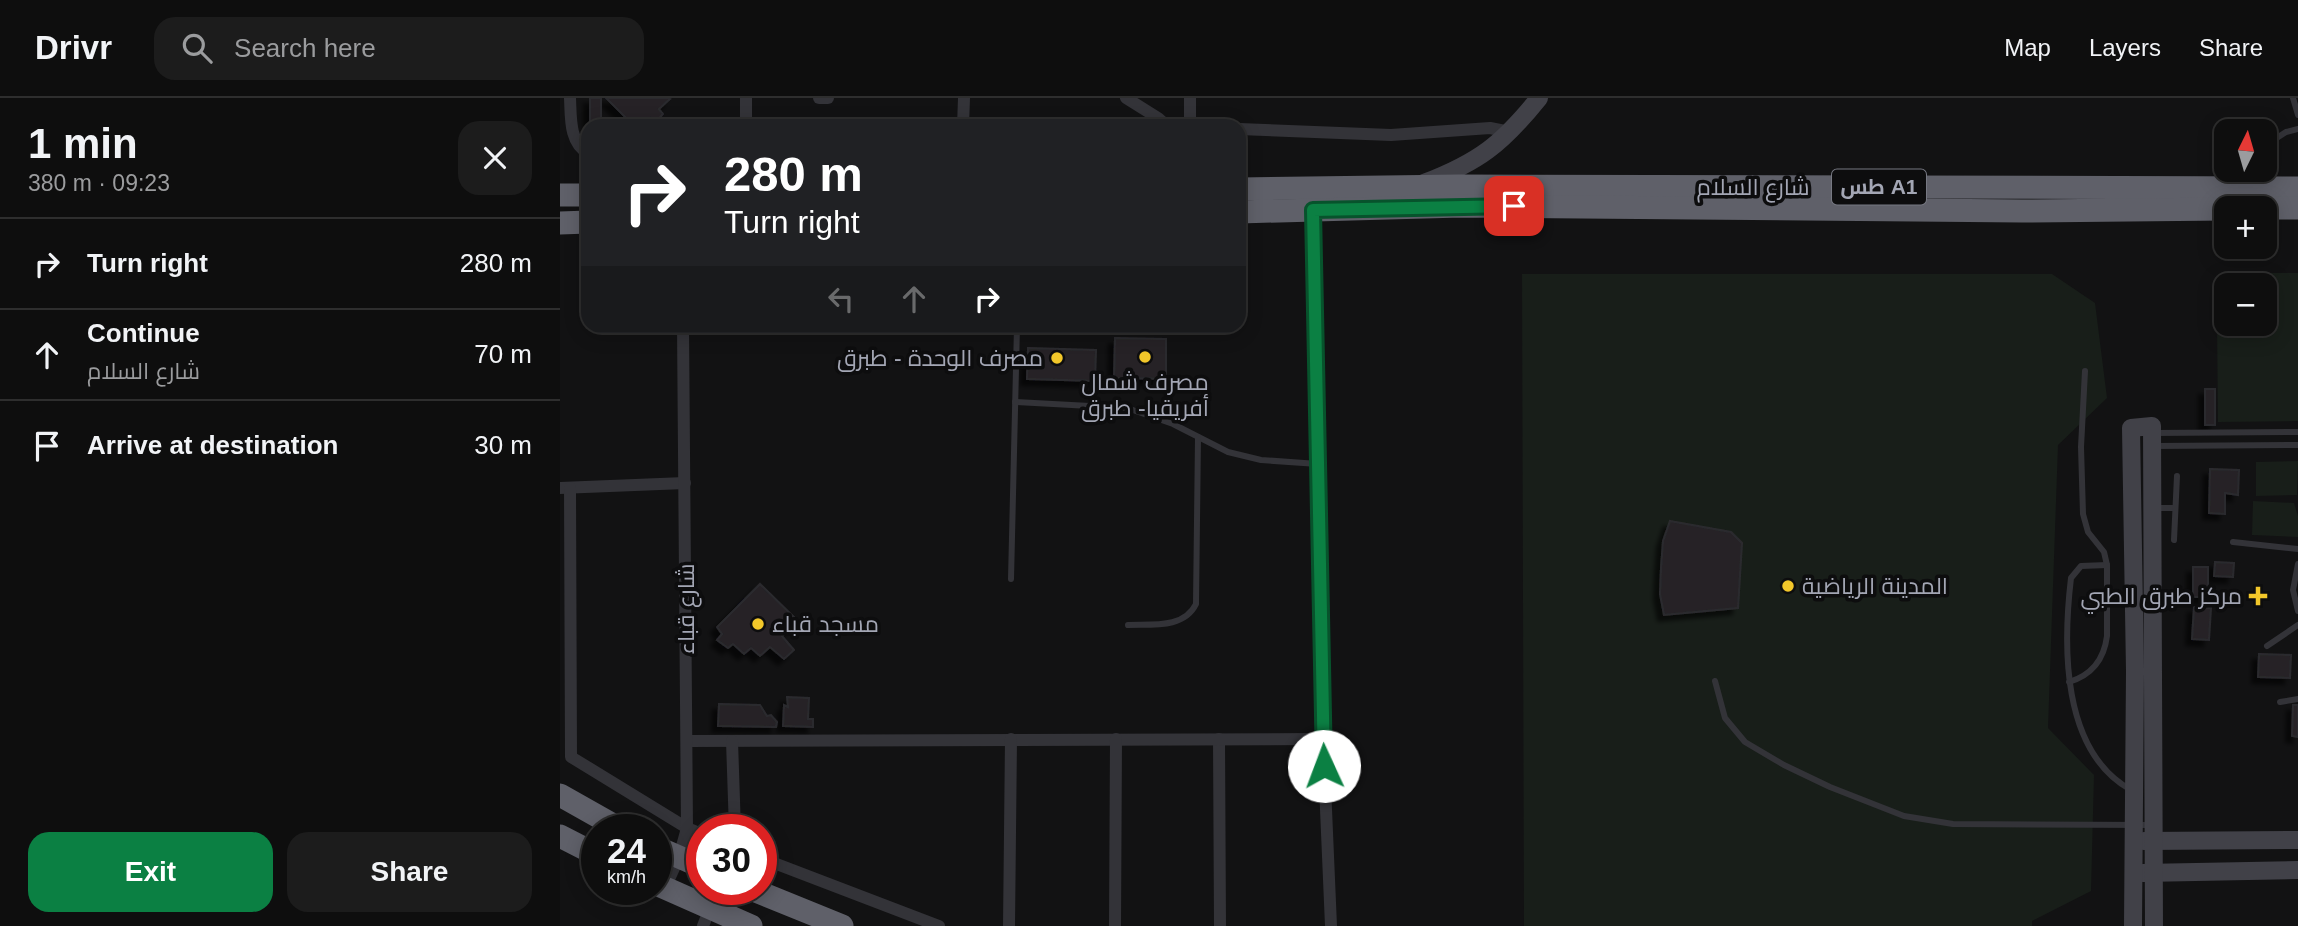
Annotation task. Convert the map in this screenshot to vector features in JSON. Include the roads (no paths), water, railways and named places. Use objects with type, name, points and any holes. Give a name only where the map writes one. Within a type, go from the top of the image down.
[{"type":"highway","name":"طس A1","points":[[1246,188],[1414,187],[1460,196]]},
{"type":"highway","name":"شارع السلام","points":[[1460,196],[2298,188]]},
{"type":"highway","points":[[560,195],[581,195]]},
{"type":"highway","name":"طس A1","points":[[1246,212],[1313,210],[1460,196]]},
{"type":"highway","name":"شارع السلام","points":[[1460,196],[2022,211],[2214,209]]},
{"type":"highway","points":[[2277,208],[2298,208]]},
{"type":"highway","points":[[560,223],[581,222]]},
{"type":"highway","points":[[560,795],[594,814]]},
{"type":"highway","points":[[560,836],[581,847]]},
{"type":"highway","points":[[672,854],[686,860]]},
{"type":"highway","points":[[672,894],[706,917],[751,926]]},
{"type":"highway","points":[[777,900],[842,926]]},
{"type":"main road","points":[[1414,187],[1471,163],[1491,150],[1539,98]]},
{"type":"main road","points":[[2133,926],[2135,792],[2131,428],[2153,435],[2154,926]]},
{"type":"main road","points":[[2134,834],[2298,840]]},
{"type":"main road","points":[[2133,873],[2298,870]]},
{"type":"street","points":[[570,98],[573,133],[581,149]]},
{"type":"street","points":[[746,98],[746,119]]},
{"type":"street","points":[[819,98],[828,98]]},
{"type":"street","points":[[963,119],[964,98]]},
{"type":"street","points":[[1126,98],[1159,119]]},
{"type":"street","points":[[1190,98],[1190,119]]},
{"type":"street","points":[[1246,129],[1414,134],[1490,128],[1510,132]]},
{"type":"street","points":[[1313,210],[1323,739],[1331,926]]},
{"type":"street","name":"شارع قباء","points":[[683,333],[687,814]]},
{"type":"street","points":[[685,483],[565,488],[565,596],[571,757],[686,827]]},
{"type":"street","points":[[1009,926],[1011,739]]},
{"type":"street","points":[[1115,926],[1116,739]]},
{"type":"street","points":[[1219,739],[1220,926]]},
{"type":"street","points":[[687,741],[1323,739]]},
{"type":"street","points":[[732,741],[734,814]]},
{"type":"street","name":"شارع قباء","points":[[672,868],[679,857],[686,832]]},
{"type":"street","points":[[777,864],[939,926]]},
{"type":"lane","points":[[2293,98],[2298,114]]},
{"type":"lane","points":[[2277,138],[2298,129]]},
{"type":"lane","points":[[1011,579],[1017,333]]},
{"type":"lane","points":[[2069,682],[2096,666],[2105,647],[2107,565],[2104,552],[2088,532],[2083,514],[2081,447],[2085,371]]},
{"type":"lane","points":[[1015,402],[1127,408],[1166,420],[1228,452],[1252,458],[1318,464]]},
{"type":"lane","points":[[2203,432],[2203,444]]},
{"type":"lane","points":[[2153,435],[2298,432]]},
{"type":"lane","points":[[2153,435],[2203,444],[2298,444]]},
{"type":"lane","points":[[1128,625],[1175,622],[1190,614],[1196,604],[1198,438]]},
{"type":"lane","points":[[2174,540],[2177,476]]},
{"type":"lane","points":[[2153,508],[2175,508]]},
{"type":"lane","points":[[2233,542],[2298,549]]},
{"type":"lane","points":[[2298,564],[2293,590],[2298,611]]},
{"type":"lane","points":[[2107,565],[2081,566],[2071,578],[2069,682],[2078,720],[2095,754],[2117,781],[2135,792],[2155,797]]},
{"type":"lane","points":[[2267,646],[2298,625]]},
{"type":"lane","points":[[1715,681],[1725,718],[1745,742],[1830,787],[1904,816],[1953,824],[2134,834]]},
{"type":"lane","points":[[2280,702],[2298,699]]},
{"type":"place","name":"مصرف شمال أفريقيا- طبرق","points":[[1145,357]]},
{"type":"place","name":"مصرف الوحدة - طبرق","points":[[1057,358]]},
{"type":"place","name":"المدينة الرياضية","points":[[1788,586]]},
{"type":"place","name":"مركز طبرق الطبي","points":[[2258,596]]},
{"type":"place","name":"مسجد قباء","points":[[758,624]]}]
